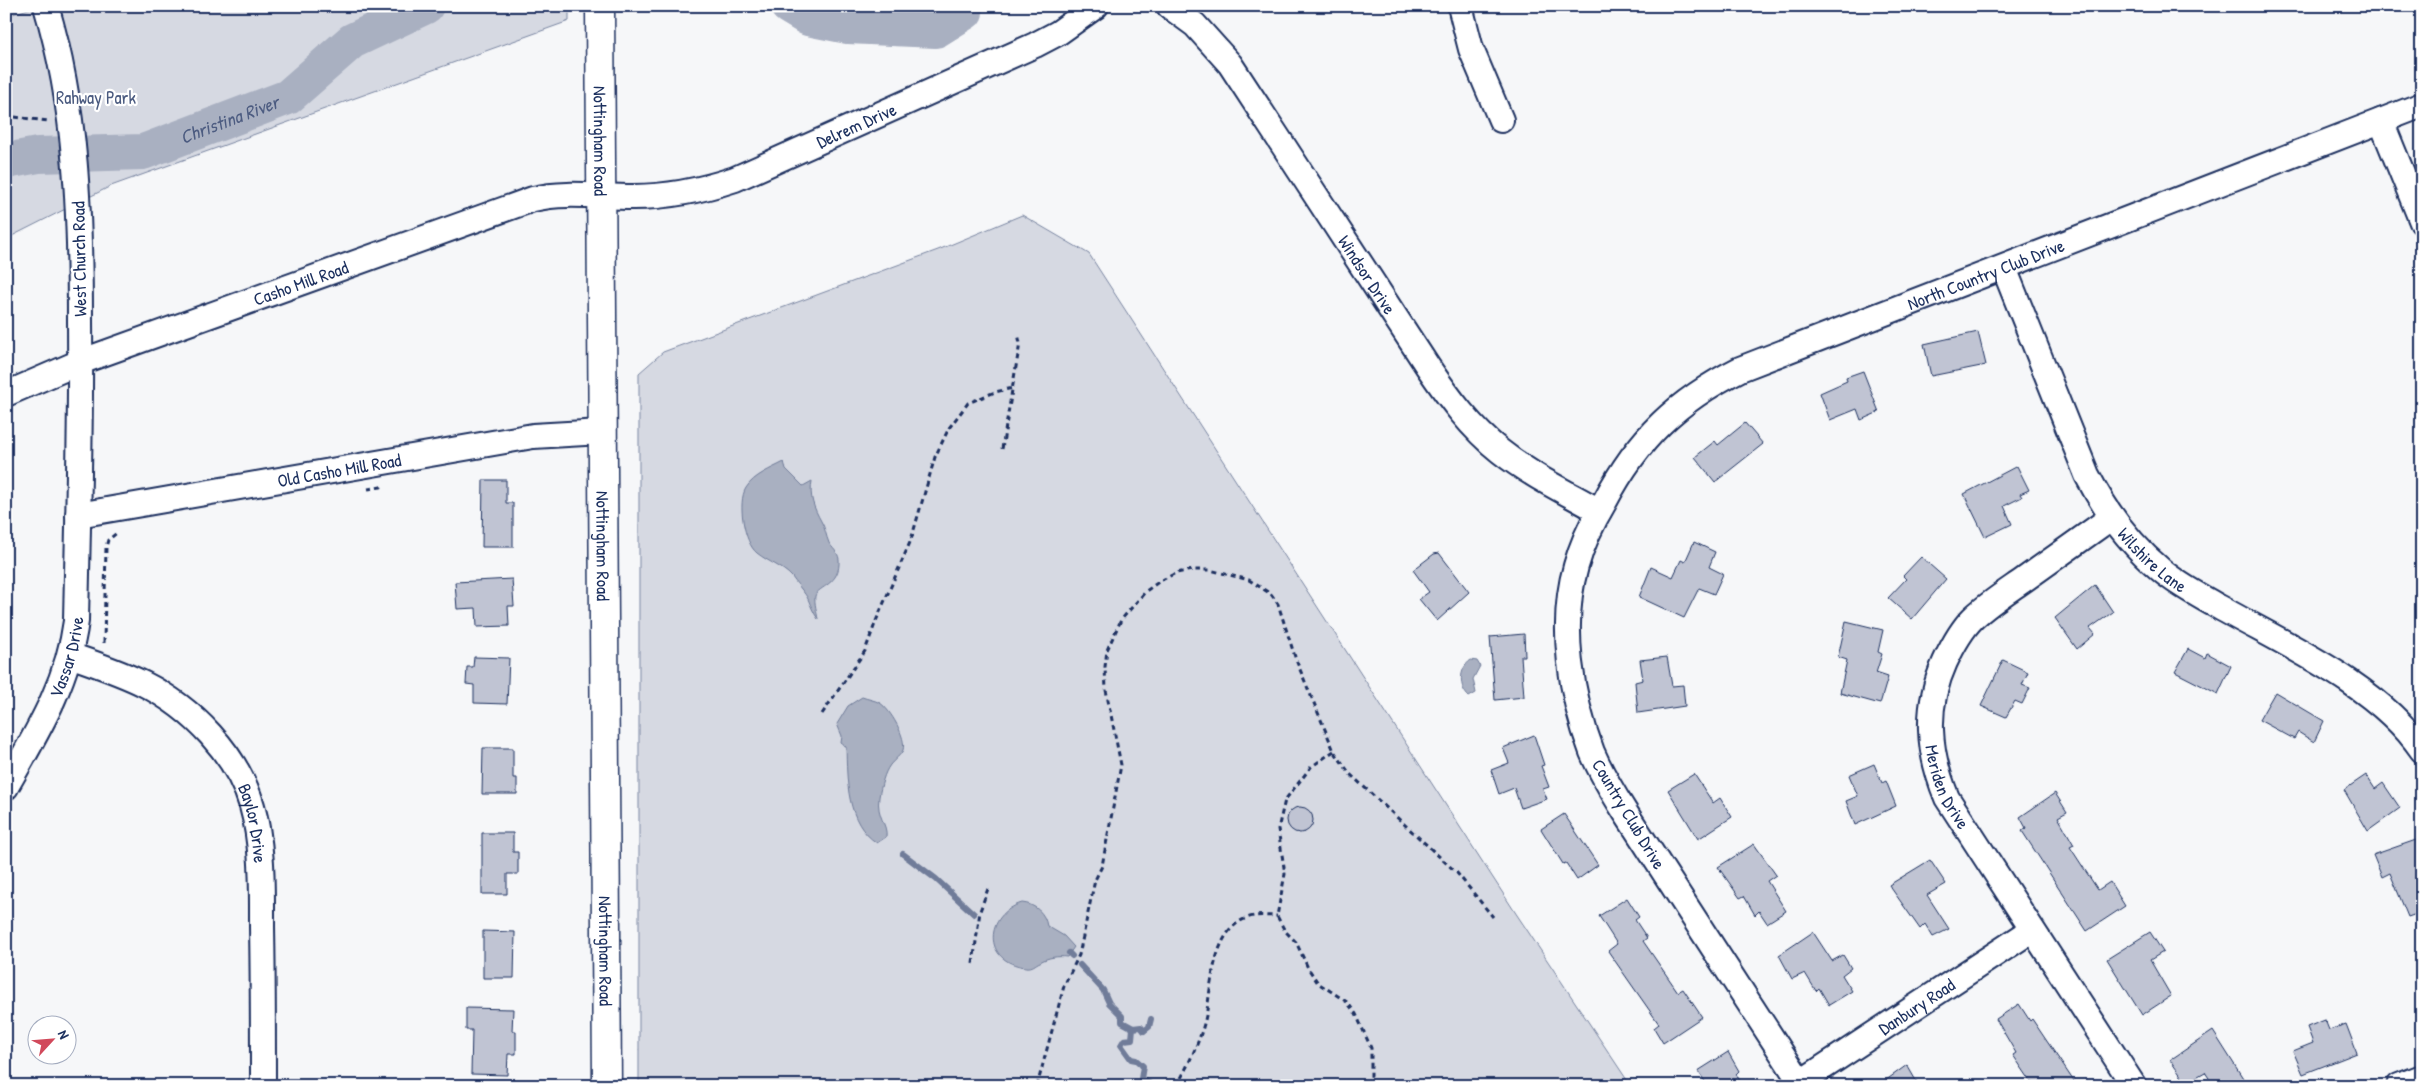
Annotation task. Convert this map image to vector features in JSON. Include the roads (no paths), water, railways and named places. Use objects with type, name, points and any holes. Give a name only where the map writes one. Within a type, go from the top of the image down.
[{"type":"main road","name":"Nottingham Road","points":[[600,6],[607,1086]]},
{"type":"street","name":"West Church Road","points":[[46,6],[62,72],[65,127],[76,174],[80,256],[78,515]]},
{"type":"street","name":"Delrem Drive","points":[[600,196],[673,194],[695,191],[735,179],[1058,33],[1096,6]]},
{"type":"street","name":"Windsor Drive","points":[[1169,6],[1195,25],[1234,70],[1428,367],[1460,412],[1501,452],[1525,469],[1599,511]]},
{"type":"street","points":[[1460,6],[1471,49],[1501,120]]},
{"type":"street","name":"North Country Club Drive","points":[[1599,511],[1625,464],[1646,438],[1675,410],[1713,382],[1772,356],[2422,105]]},
{"type":"street","points":[[2382,121],[2422,222]]},
{"type":"street","name":"Casho Mill Road","points":[[6,394],[80,362],[518,203],[561,194],[600,196]]},
{"type":"street","name":"Wilshire Lane","points":[[2004,268],[2073,444],[2098,497],[2126,536],[2162,572],[2193,592],[2338,674],[2367,694],[2395,719],[2422,750]]},
{"type":"street","name":"Old Casho Mill Road","points":[[78,515],[533,436],[602,432]]},
{"type":"street","name":"Country Club Drive","points":[[1599,511],[1576,566],[1569,611],[1571,665],[1583,727],[1600,768],[1625,812],[1802,1084]]},
{"type":"street","name":"Vassar Drive","points":[[6,788],[51,705],[70,655],[76,621],[78,515]]},
{"type":"street","name":"Meriden Drive","points":[[2112,517],[1973,618],[1950,651],[1932,699],[1930,726],[1932,749],[1938,775],[1947,798],[2134,1086]]},
{"type":"street","name":"Baylor Drive","points":[[70,655],[114,671],[145,685],[165,697],[211,736],[228,757],[241,780],[252,806],[258,837],[262,895],[263,1086]]},
{"type":"street","name":"Danbury Road","points":[[1802,1084],[2032,930]]},
{"type":"street","points":[[2399,1086],[2422,1077]]},
{"type":"water","points":[[784,462],[786,469],[803,486],[812,481],[811,492],[814,507],[824,526],[829,543],[839,559],[837,574],[815,596],[818,619],[807,597],[792,577],[757,553],[752,548],[745,532],[742,503],[746,488],[758,476]]},
{"type":"water","points":[[1471,660],[1477,661],[1480,666],[1473,679],[1476,693],[1469,697],[1463,689],[1461,678],[1464,668]]},
{"type":"water","points":[[862,697],[876,701],[884,706],[897,724],[904,745],[902,752],[890,765],[884,776],[879,797],[879,810],[886,837],[877,843],[859,824],[854,813],[848,787],[846,747],[841,743],[842,736],[837,724],[848,706]]},
{"type":"water","points":[[1022,903],[1031,905],[1039,910],[1047,926],[1064,936],[1074,947],[1067,957],[1050,958],[1026,967],[1011,963],[1001,956],[995,947],[993,937],[995,927],[1001,917],[1010,909]]},
{"type":"waterway","name":"Christina River","points":[[6,161],[38,155],[143,152],[288,97],[352,41],[426,6]]},
{"type":"waterway","name":"Christina River","points":[[788,6],[808,18],[848,26],[936,30],[965,12],[964,6]]},
{"type":"waterway","points":[[903,854],[936,879],[974,914]]},
{"type":"waterway","points":[[1069,953],[1072,956]]},
{"type":"waterway","points":[[1080,965],[1103,990],[1109,1003],[1122,1016],[1122,1022],[1133,1028],[1141,1027],[1144,1031],[1149,1027],[1151,1019]]},
{"type":"waterway","points":[[1133,1028],[1132,1039],[1124,1040],[1121,1045],[1131,1059],[1136,1060],[1143,1066],[1141,1079],[1149,1083]]},
{"type":"park label","name":"Rahway Park","points":[[96,97]]}]
